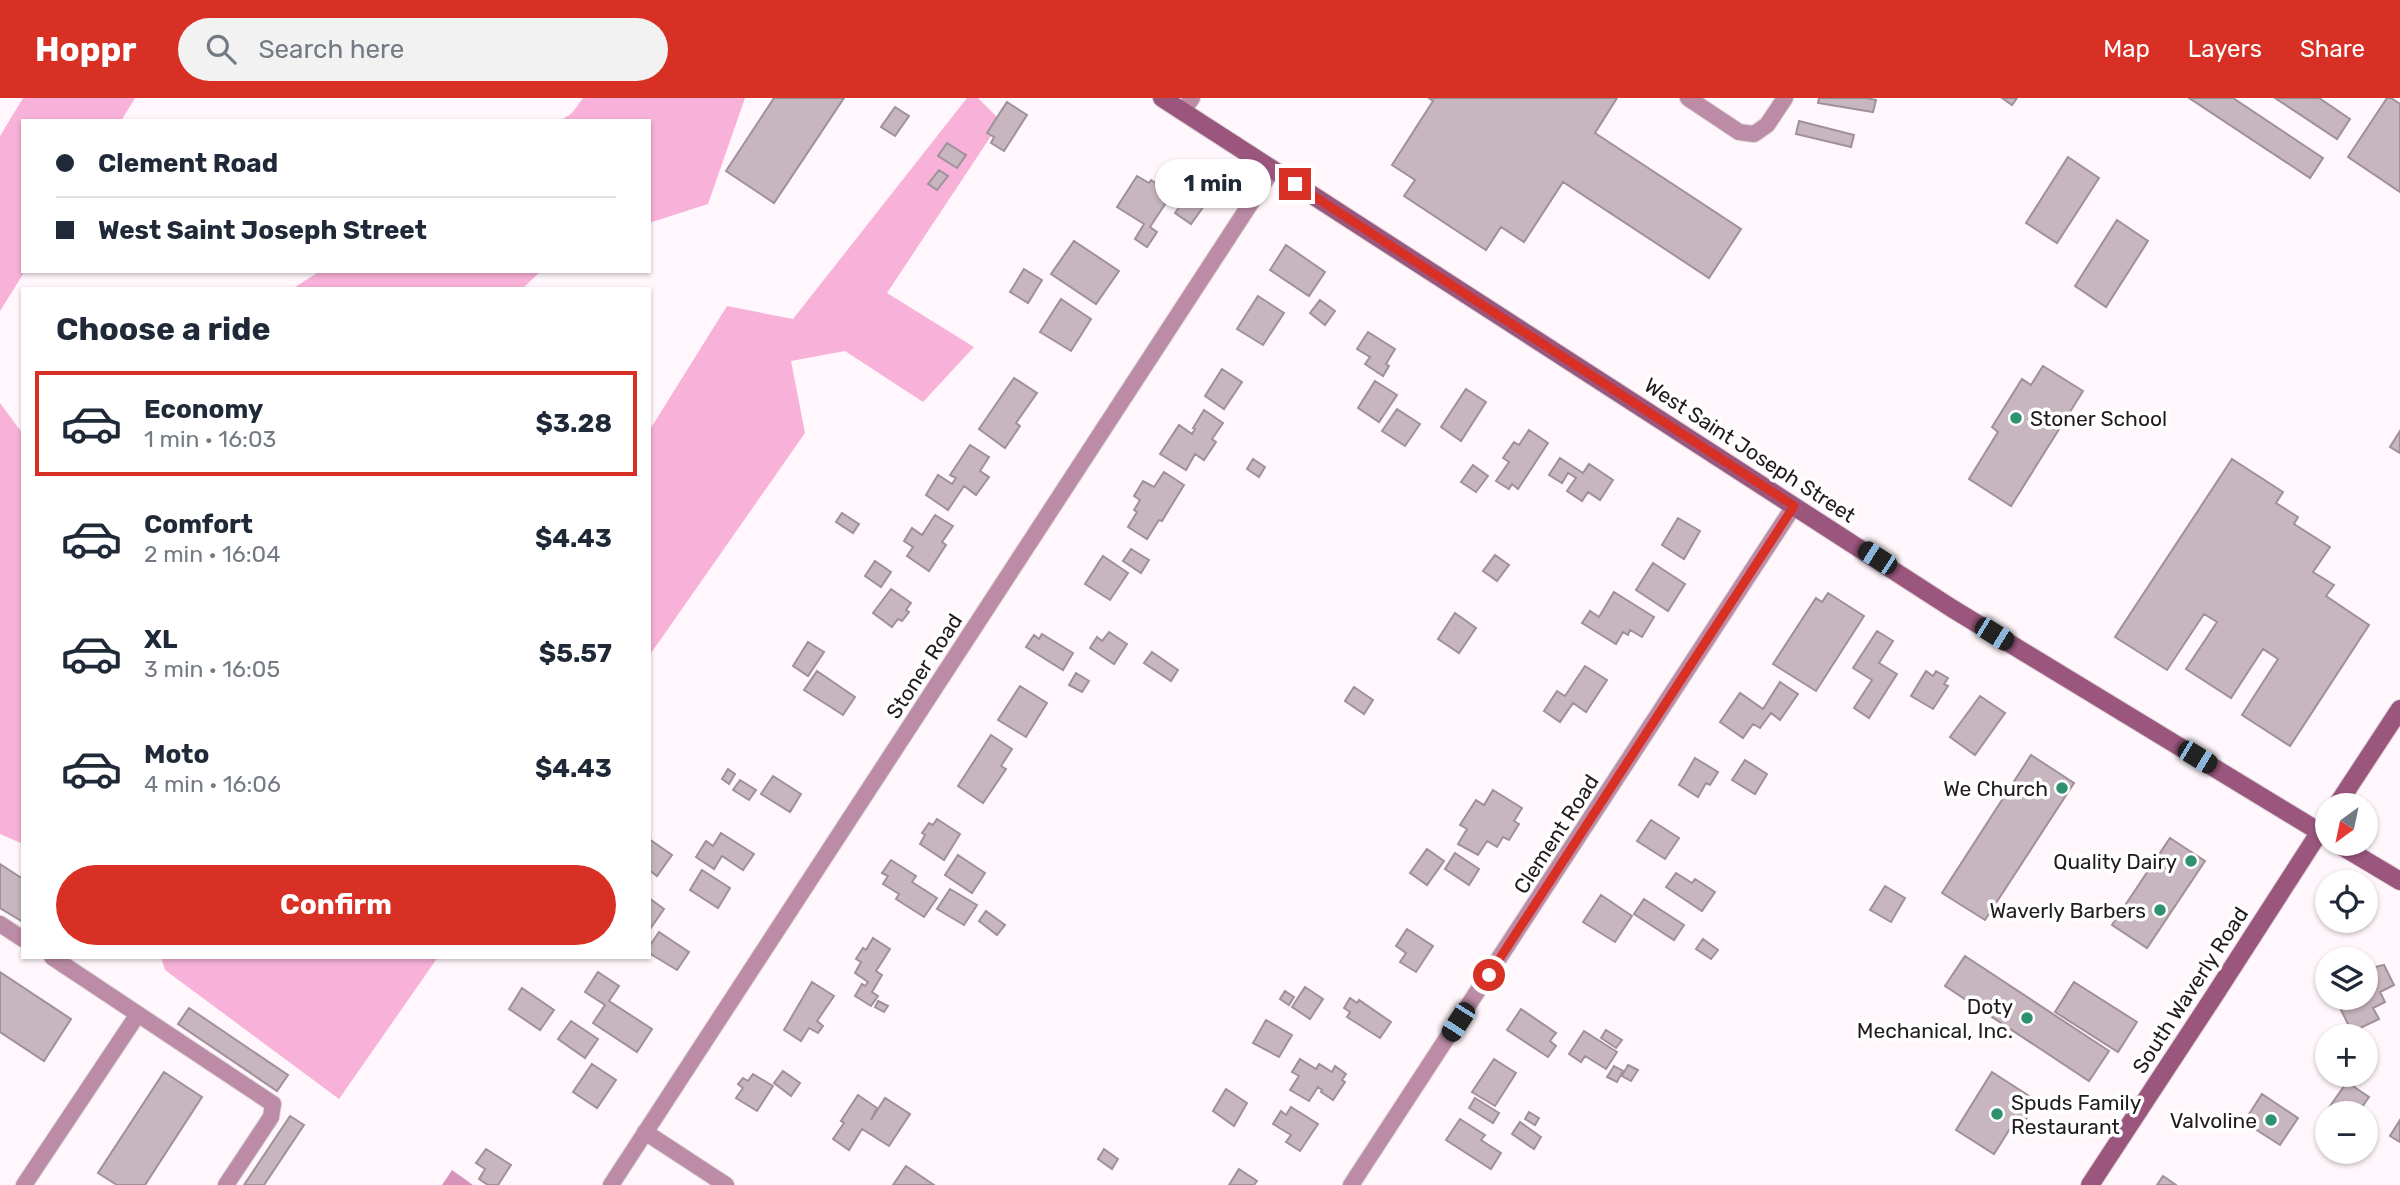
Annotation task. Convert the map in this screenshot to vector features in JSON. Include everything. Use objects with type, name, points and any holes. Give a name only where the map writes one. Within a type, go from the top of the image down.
[{"type":"street","name":"West Saint Joseph Street","points":[[1161,98],[1187,105],[1273,169],[2043,664],[2315,823]]},
{"type":"street","points":[[1688,98],[1739,132],[1754,134],[1767,125],[1785,98]]},
{"type":"street","name":"Stoner Road","points":[[611,1185],[1273,169]]},
{"type":"street","name":"Clement Road","points":[[1352,1185],[1794,506]]},
{"type":"street","points":[[2345,793],[2400,709]]},
{"type":"street","name":"South Waverly Road","points":[[2090,1185],[2315,844]]},
{"type":"street","points":[[2358,856],[2400,881]]},
{"type":"street","points":[[0,924],[21,938]]},
{"type":"street","points":[[55,959],[273,1104],[271,1117],[226,1185]]},
{"type":"street","points":[[24,1185],[138,1014]]},
{"type":"street","points":[[645,1132],[726,1185]]},
{"type":"shaded area","points":[[23,98],[135,98],[122,119],[21,119],[21,273],[24,273],[0,311],[0,136]]},
{"type":"shaded area","points":[[583,98],[745,98],[708,204],[651,222],[651,119],[563,119],[572,113]]},
{"type":"shaded area","points":[[967,98],[978,98],[1001,121],[887,293],[974,347],[923,402],[845,351],[791,361],[805,433],[651,653],[651,428],[727,306],[793,319]]},
{"type":"shaded area","points":[[317,273],[539,273],[524,287],[295,287]]},
{"type":"shaded area","points":[[0,403],[21,431],[21,843],[0,834]]},
{"type":"shaded area","points":[[162,959],[437,959],[339,1099],[165,970]]},
{"type":"shaded area","points":[[452,1170],[473,1185],[442,1185]]},
{"type":"building","points":[[774,98],[844,98],[774,203],[726,171]]},
{"type":"building","points":[[1429,98],[1617,98],[1595,133],[1741,229],[1709,278],[1563,182],[1524,242],[1501,227],[1486,250],[1404,196],[1415,180],[1392,165],[1433,101]]},
{"type":"building","points":[[1819,98],[1876,100],[1873,112],[1818,103]]},
{"type":"building","points":[[2002,98],[2017,98],[2012,105]]},
{"type":"building","points":[[2189,98],[2233,98],[2323,158],[2310,178]]},
{"type":"building","points":[[2275,98],[2319,98],[2350,119],[2337,139]]},
{"type":"building","points":[[2387,98],[2400,104],[2400,192],[2348,157]]},
{"type":"building","points":[[1007,102],[1027,115],[1004,151],[991,143],[994,137],[987,133]]},
{"type":"building","points":[[895,107],[909,116],[895,136],[881,127]]},
{"type":"building","points":[[1799,121],[1854,135],[1851,147],[1796,134]]},
{"type":"building","points":[[947,143],[966,155],[957,168],[938,156]]},
{"type":"building","points":[[2068,157],[2099,178],[2057,243],[2026,223]]},
{"type":"building","points":[[939,170],[948,176],[937,190],[928,184]]},
{"type":"building","points":[[1137,176],[1162,187],[1159,192],[1169,198],[1150,227],[1157,232],[1147,247],[1135,239],[1144,224],[1117,207]]},
{"type":"building","points":[[1195,185],[1211,196],[1191,224],[1175,213]]},
{"type":"building","points":[[2117,220],[2148,241],[2106,307],[2075,286]]},
{"type":"building","points":[[1074,241],[1119,271],[1096,304],[1051,274]]},
{"type":"building","points":[[1286,245],[1325,272],[1309,296],[1270,270]]},
{"type":"building","points":[[1024,269],[1042,280],[1028,303],[1010,292]]},
{"type":"building","points":[[1258,296],[1284,313],[1263,345],[1237,329]]},
{"type":"building","points":[[1061,299],[1091,319],[1071,351],[1040,332]]},
{"type":"building","points":[[1320,300],[1335,311],[1325,325],[1310,313]]},
{"type":"building","points":[[1368,332],[1395,349],[1386,364],[1389,366],[1383,376],[1365,364],[1370,357],[1357,349]]},
{"type":"building","points":[[2043,366],[2083,391],[2011,506],[1969,479],[1998,432],[1992,427],[2022,379],[2031,385]]},
{"type":"building","points":[[1222,369],[1242,382],[1224,409],[1205,396]]},
{"type":"building","points":[[1014,378],[1037,393],[1016,423],[1020,426],[1005,448],[979,429]]},
{"type":"building","points":[[1375,381],[1397,395],[1379,422],[1358,408]]},
{"type":"building","points":[[1466,389],[1486,402],[1461,441],[1441,427]]},
{"type":"building","points":[[1397,409],[1420,424],[1405,446],[1382,431]]},
{"type":"building","points":[[1204,410],[1223,423],[1212,439],[1216,442],[1204,460],[1195,454],[1186,470],[1160,454],[1179,425],[1192,434]]},
{"type":"building","points":[[1529,430],[1548,443],[1518,489],[1512,484],[1509,489],[1496,481],[1509,462],[1503,458],[1514,442],[1519,445]]},
{"type":"building","points":[[2400,431],[2400,453],[2390,447]]},
{"type":"building","points":[[970,445],[989,457],[980,471],[989,477],[976,495],[964,486],[948,510],[926,495],[938,475],[952,484],[956,478],[950,475]]},
{"type":"building","points":[[1560,458],[1583,473],[1589,464],[1613,480],[1600,500],[1588,492],[1582,501],[1567,491],[1576,478],[1568,473],[1562,483],[1549,475]]},
{"type":"building","points":[[1253,459],[1265,467],[1259,477],[1247,469]]},
{"type":"building","points":[[2232,459],[2283,492],[2276,503],[2298,517],[2294,524],[2330,547],[2313,572],[2334,585],[2326,596],[2369,625],[2290,746],[2242,715],[2278,659],[2263,649],[2231,698],[2186,669],[2217,622],[2204,614],[2167,670],[2115,637]]},
{"type":"building","points":[[1473,465],[1488,476],[1476,492],[1461,482]]},
{"type":"building","points":[[1164,472],[1184,485],[1162,521],[1159,520],[1147,539],[1128,527],[1137,512],[1134,510],[1140,500],[1134,496],[1143,481],[1154,487]]},
{"type":"building","points":[[842,513],[859,524],[853,533],[836,522]]},
{"type":"building","points":[[935,515],[953,526],[942,542],[946,545],[929,571],[907,556],[913,547],[904,541],[912,528],[922,535]]},
{"type":"building","points":[[1678,518],[1700,531],[1684,559],[1662,545]]},
{"type":"building","points":[[1131,549],[1149,560],[1141,573],[1123,561]]},
{"type":"building","points":[[1495,555],[1509,565],[1497,581],[1483,571]]},
{"type":"building","points":[[1103,556],[1128,573],[1110,600],[1085,584]]},
{"type":"building","points":[[875,561],[891,572],[881,587],[865,576]]},
{"type":"building","points":[[1653,563],[1685,584],[1668,611],[1636,590]]},
{"type":"building","points":[[891,589],[911,603],[906,610],[909,612],[902,621],[898,619],[892,627],[873,613]]},
{"type":"building","points":[[1614,592],[1654,617],[1642,637],[1630,630],[1628,635],[1623,632],[1616,644],[1582,623],[1590,611],[1599,617]]},
{"type":"building","points":[[1828,593],[1864,616],[1816,691],[1773,664],[1816,598],[1822,602]]},
{"type":"building","points":[[1455,613],[1476,628],[1459,653],[1438,639]]},
{"type":"building","points":[[1877,631],[1893,641],[1879,663],[1897,674],[1869,718],[1854,708],[1872,680],[1853,668]]},
{"type":"building","points":[[1109,632],[1127,644],[1114,664],[1090,648],[1097,637],[1102,641]]},
{"type":"building","points":[[1042,634],[1073,653],[1063,670],[1026,647],[1034,635],[1039,639]]},
{"type":"building","points":[[808,642],[824,652],[808,676],[793,666]]},
{"type":"building","points":[[1152,652],[1178,670],[1171,681],[1144,663]]},
{"type":"building","points":[[1585,666],[1607,680],[1586,712],[1573,703],[1560,722],[1544,711],[1557,691],[1565,696]]},
{"type":"building","points":[[817,671],[855,697],[843,715],[804,690]]},
{"type":"building","points":[[1926,671],[1933,676],[1936,671],[1948,678],[1944,684],[1948,686],[1933,709],[1911,696]]},
{"type":"building","points":[[1076,673],[1089,681],[1082,692],[1069,685]]},
{"type":"building","points":[[1780,682],[1798,694],[1780,720],[1771,713],[1760,728],[1753,724],[1743,738],[1720,722],[1740,693],[1763,709]]},
{"type":"building","points":[[1020,686],[1047,703],[1026,737],[998,720]]},
{"type":"building","points":[[1354,687],[1373,700],[1364,714],[1345,701]]},
{"type":"building","points":[[1980,696],[2005,713],[1975,755],[1950,737]]},
{"type":"building","points":[[991,735],[1012,749],[1001,766],[1006,769],[983,803],[958,786]]},
{"type":"building","points":[[2031,755],[2074,783],[1985,920],[1942,893]]},
{"type":"building","points":[[1695,758],[1718,772],[1710,785],[1706,783],[1698,797],[1679,785]]},
{"type":"building","points":[[1745,760],[1767,774],[1755,794],[1732,780]]},
{"type":"building","points":[[728,769],[735,774],[729,784],[722,779]]},
{"type":"building","points":[[773,776],[801,794],[790,812],[761,794]]},
{"type":"building","points":[[740,780],[756,790],[749,800],[733,790]]},
{"type":"building","points":[[1493,790],[1522,808],[1514,821],[1519,824],[1509,840],[1503,837],[1497,847],[1487,841],[1478,855],[1458,844],[1467,829],[1460,825],[1476,800],[1484,805]]},
{"type":"building","points":[[937,819],[960,834],[944,860],[920,844],[925,835],[922,833],[929,823],[933,825]]},
{"type":"building","points":[[1651,820],[1679,838],[1665,859],[1637,841]]},
{"type":"building","points":[[721,833],[754,854],[743,870],[722,856],[714,869],[696,857],[706,841],[713,846]]},
{"type":"building","points":[[2170,838],[2205,861],[2147,948],[2112,925]]},
{"type":"building","points":[[651,840],[672,855],[657,876],[651,872]]},
{"type":"building","points":[[1427,849],[1444,861],[1427,885],[1410,873]]},
{"type":"building","points":[[1455,853],[1479,869],[1469,885],[1445,869]]},
{"type":"building","points":[[958,855],[985,873],[972,893],[945,875]]},
{"type":"building","points":[[891,860],[916,876],[912,882],[937,898],[924,917],[896,899],[899,894],[883,884],[888,876],[882,873]]},
{"type":"building","points":[[0,864],[21,878],[21,921],[0,908]]},
{"type":"building","points":[[702,870],[730,888],[718,908],[690,890]]},
{"type":"building","points":[[1676,873],[1692,883],[1695,879],[1715,892],[1702,911],[1666,887]]},
{"type":"building","points":[[1885,886],[1905,898],[1891,922],[1870,910]]},
{"type":"building","points":[[950,889],[977,905],[964,925],[937,909]]},
{"type":"building","points":[[1601,895],[1632,916],[1615,942],[1583,922]]},
{"type":"building","points":[[651,899],[664,909],[651,928]]},
{"type":"building","points":[[1644,899],[1684,925],[1674,940],[1634,914]]},
{"type":"building","points":[[986,911],[1005,925],[997,935],[979,921]]},
{"type":"building","points":[[1407,929],[1433,946],[1416,972],[1400,962],[1406,953],[1396,946]]},
{"type":"building","points":[[659,932],[689,952],[677,970],[651,954],[651,944]]},
{"type":"building","points":[[873,938],[890,949],[876,971],[882,975],[872,992],[878,996],[871,1006],[855,996],[862,984],[865,986],[868,982],[855,973],[861,962],[856,959],[863,948],[866,950]]},
{"type":"building","points":[[1703,939],[1718,950],[1711,959],[1696,949]]},
{"type":"building","name":"Doty Mechanical, Inc.","points":[[1965,956],[2109,1051],[2089,1081],[1945,986]]},
{"type":"building","points":[[2384,965],[2394,985],[2380,992],[2385,1002],[2378,1006],[2378,966]]},
{"type":"building","points":[[0,972],[71,1019],[44,1061],[0,1032]]},
{"type":"building","points":[[598,972],[619,986],[609,1001],[652,1029],[637,1052],[593,1023],[605,1005],[585,992]]},
{"type":"building","points":[[812,982],[834,996],[817,1021],[823,1026],[818,1033],[809,1028],[801,1041],[784,1030]]},
{"type":"building","points":[[2074,982],[2137,1022],[2118,1052],[2055,1012]]},
{"type":"building","points":[[1305,987],[1323,999],[1310,1019],[1292,1007]]},
{"type":"building","points":[[522,988],[554,1010],[540,1030],[509,1009]]},
{"type":"building","points":[[1285,991],[1294,997],[1289,1005],[1280,999]]},
{"type":"building","points":[[1350,998],[1357,1003],[1359,1000],[1391,1022],[1380,1038],[1347,1017],[1350,1012],[1344,1008]]},
{"type":"building","points":[[878,1001],[888,1006],[884,1012],[875,1007]]},
{"type":"building","points":[[189,1008],[288,1075],[277,1091],[178,1024]]},
{"type":"building","points":[[1521,1009],[1556,1033],[1550,1041],[1556,1046],[1548,1057],[1507,1030]]},
{"type":"building","points":[[2341,1010],[2374,1010],[2379,1019],[2369,1024],[2348,1024]]},
{"type":"building","points":[[1266,1020],[1292,1035],[1279,1057],[1253,1043]]},
{"type":"building","points":[[571,1021],[598,1039],[585,1058],[558,1039]]},
{"type":"building","points":[[1606,1030],[1622,1040],[1616,1048],[1601,1038]]},
{"type":"building","points":[[1584,1031],[1617,1052],[1606,1069],[1585,1056],[1581,1062],[1569,1054]]},
{"type":"building","points":[[1300,1059],[1316,1069],[1319,1064],[1332,1072],[1335,1066],[1346,1074],[1342,1080],[1345,1082],[1333,1100],[1318,1087],[1309,1101],[1290,1090],[1299,1076],[1292,1072]]},
{"type":"building","points":[[1494,1059],[1516,1073],[1495,1106],[1472,1092]]},
{"type":"building","points":[[592,1064],[616,1080],[597,1108],[573,1092]]},
{"type":"building","points":[[1628,1065],[1638,1070],[1631,1081],[1622,1076]]},
{"type":"building","points":[[1614,1066],[1623,1071],[1617,1082],[1607,1077]]},
{"type":"building","points":[[783,1071],[800,1083],[791,1096],[774,1083]]},
{"type":"building","points":[[164,1072],[202,1097],[145,1185],[117,1185],[98,1173]]},
{"type":"building","name":"Spuds Family Restaurant","points":[[1992,1072],[2037,1101],[2018,1132],[2011,1127],[1994,1154],[1956,1130]]},
{"type":"building","points":[[753,1074],[773,1086],[757,1111],[736,1098],[743,1088],[738,1084],[743,1078],[748,1081]]},
{"type":"building","points":[[2343,1087],[2354,1087],[2369,1097],[2366,1101],[2334,1101]]},
{"type":"building","points":[[1226,1089],[1247,1103],[1234,1126],[1213,1111]]},
{"type":"building","name":"Valvoline","points":[[2262,1094],[2298,1118],[2280,1145],[2244,1122]]},
{"type":"building","points":[[858,1095],[877,1108],[871,1120],[885,1098],[910,1114],[889,1146],[862,1129],[849,1150],[833,1139]]},
{"type":"building","points":[[1475,1098],[1499,1113],[1493,1123],[1469,1108]]},
{"type":"building","points":[[1291,1107],[1318,1124],[1300,1151],[1286,1142],[1291,1135],[1273,1124],[1281,1111],[1286,1115]]},
{"type":"building","points":[[1529,1112],[1539,1118],[1535,1125],[1525,1119]]},
{"type":"building","points":[[290,1116],[304,1125],[264,1185],[244,1185]]},
{"type":"building","points":[[1460,1119],[1485,1135],[1481,1140],[1501,1153],[1491,1169],[1446,1140]]},
{"type":"building","points":[[2400,1120],[2400,1142],[2390,1136]]},
{"type":"building","points":[[1520,1122],[1541,1137],[1534,1149],[1512,1134]]},
{"type":"building","points":[[486,1149],[511,1165],[498,1185],[488,1185],[479,1179],[485,1169],[476,1163]]},
{"type":"building","points":[[1104,1149],[1118,1159],[1112,1169],[1098,1159]]},
{"type":"building","points":[[906,1166],[934,1185],[893,1185]]},
{"type":"building","points":[[1239,1169],[1257,1181],[1254,1185],[1229,1185]]},
{"type":"building","points":[[2163,1176],[2176,1185],[2157,1185]]},
{"type":"place","name":"Stoner School","points":[[2016,418]]},
{"type":"place","name":"We Church","points":[[2062,788]]},
{"type":"place","name":"Quality Dairy","points":[[2191,861]]},
{"type":"place","name":"Waverly Barbers","points":[[2160,910]]},
{"type":"place","name":"Doty Mechanical, Inc.","points":[[2027,1018]]},
{"type":"place","name":"Spuds Family Restaurant","points":[[1997,1114]]},
{"type":"place","name":"Valvoline","points":[[2271,1120]]},
{"type":"route","points":[[1295,184],[1794,506],[1489,975]]}]
